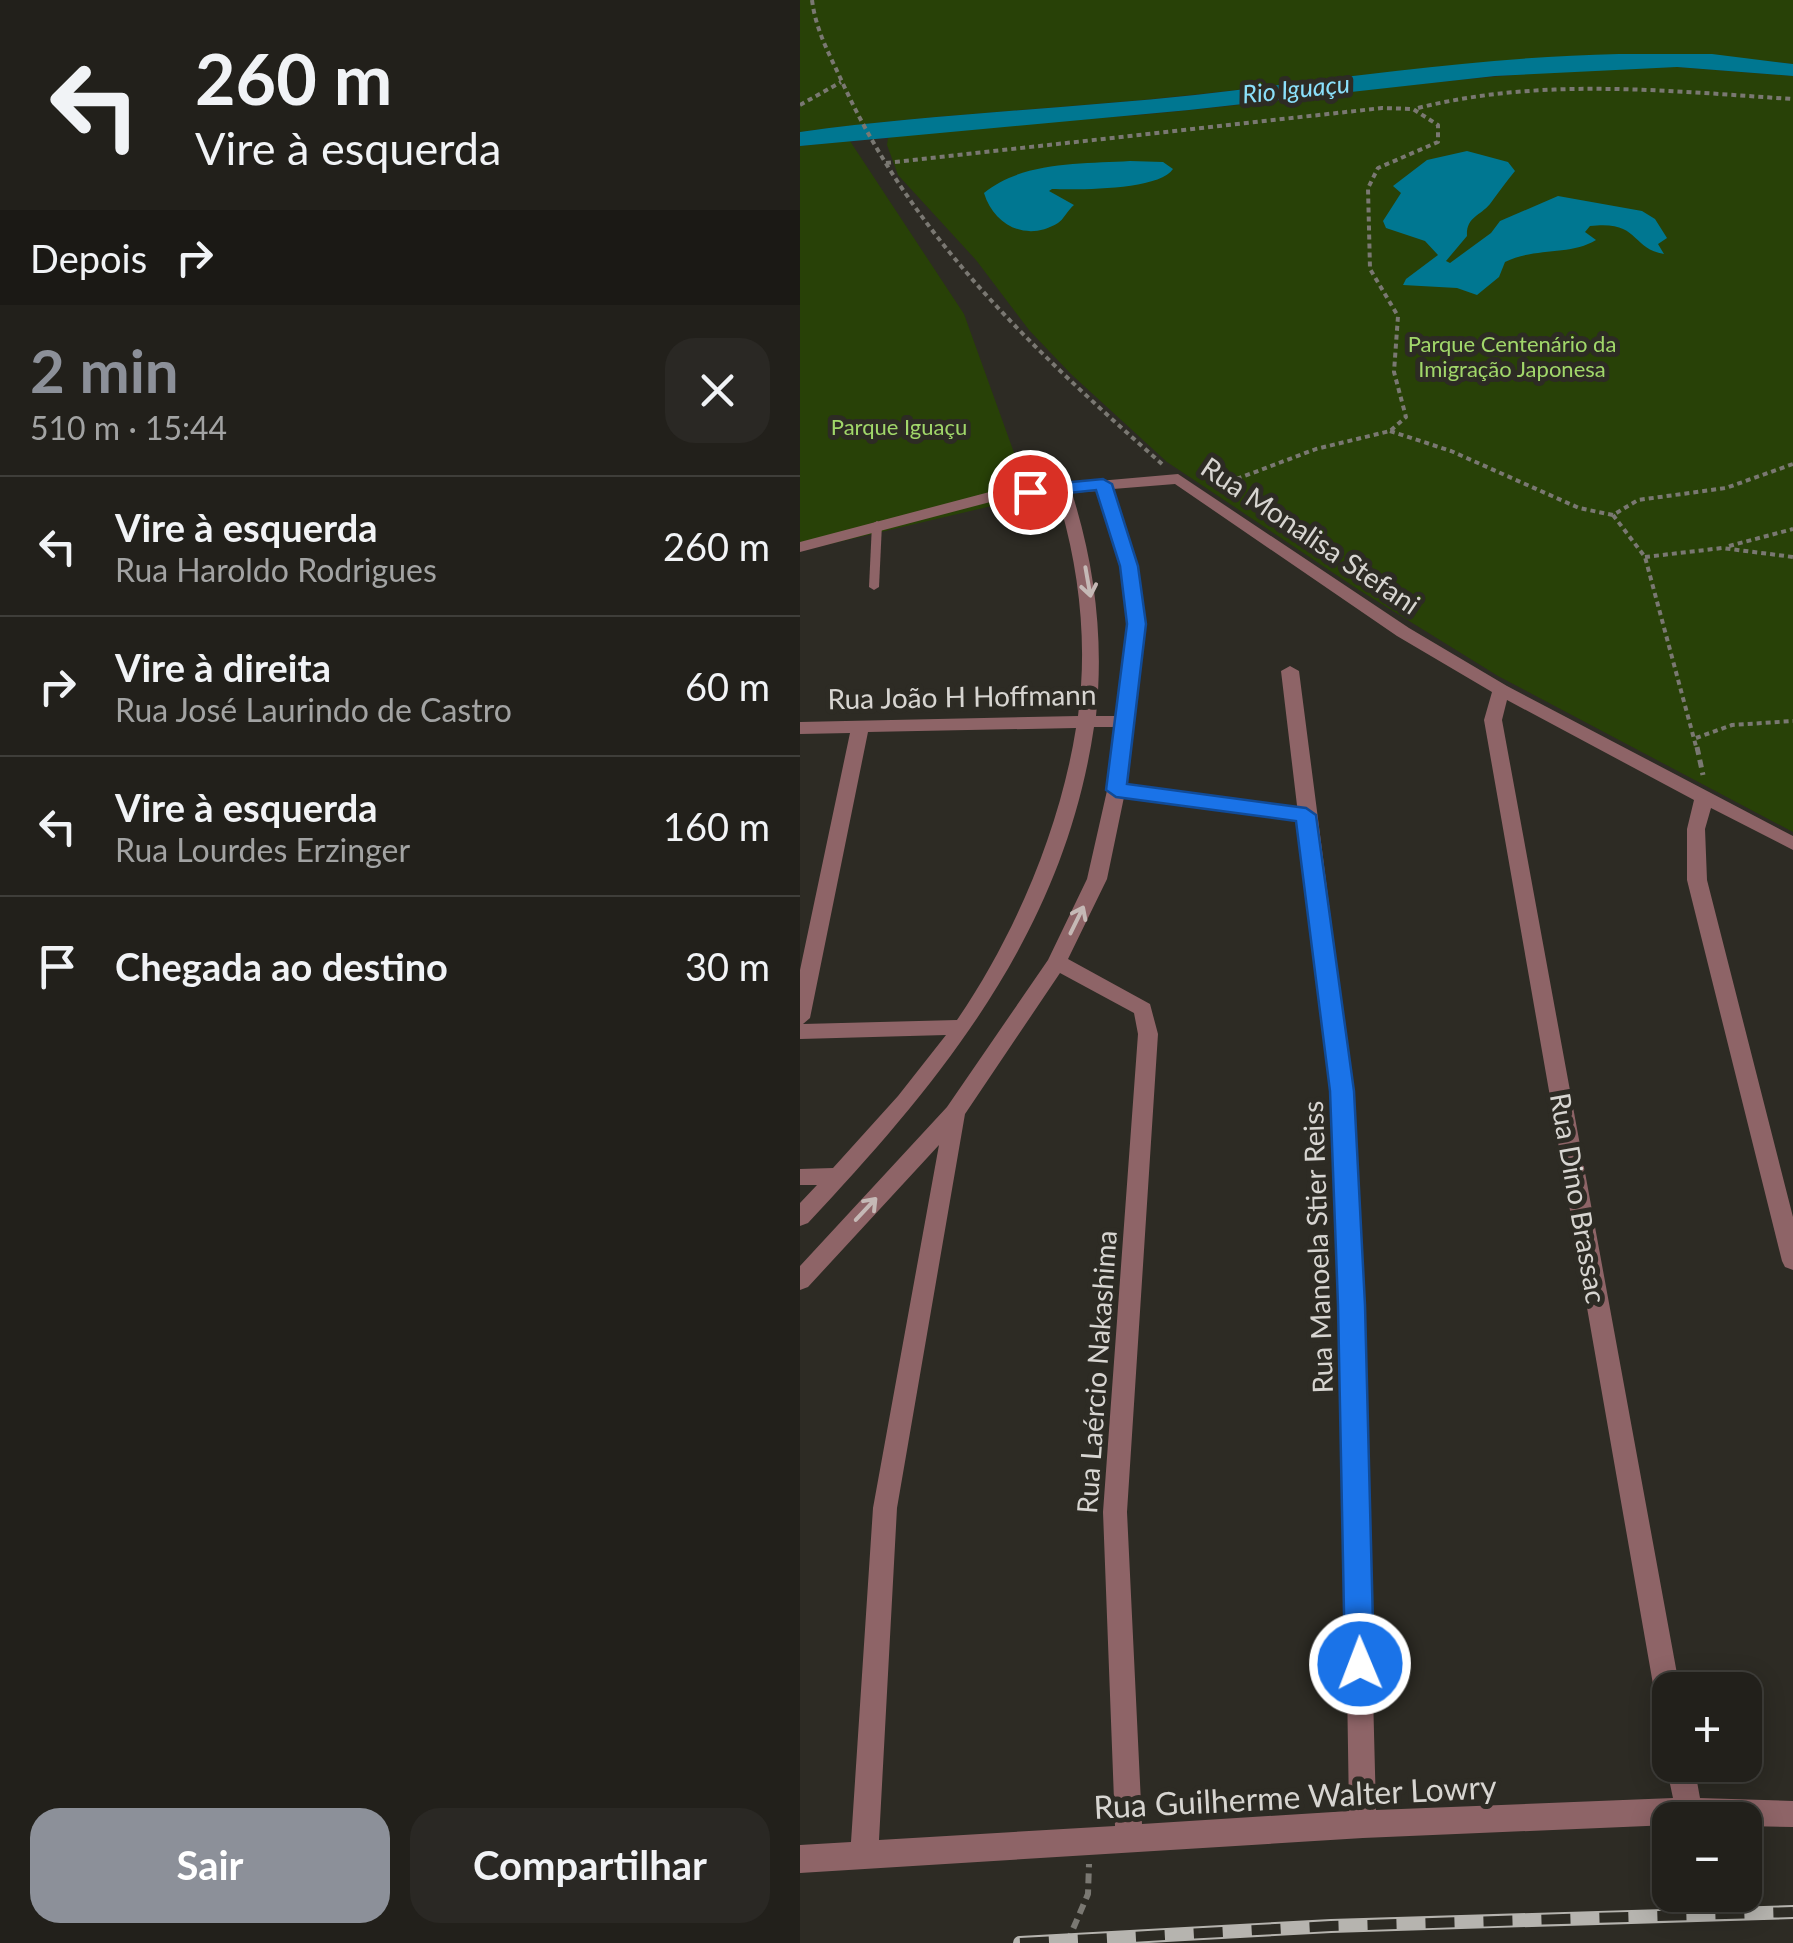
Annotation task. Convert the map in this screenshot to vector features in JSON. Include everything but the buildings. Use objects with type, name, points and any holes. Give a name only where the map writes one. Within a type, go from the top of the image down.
[{"type":"street","points":[[800,547],[996,495],[1178,479]]},
{"type":"street","name":"Rua Monalisa Stefani","points":[[1178,479],[1402,632],[1502,690],[1793,844]]},
{"type":"street","points":[[800,1281],[955,1113],[1057,962],[1097,879],[1116,790],[1136,624],[1129,566],[1103,484]]},
{"type":"street","points":[[800,1217],[963,1027],[1024,915],[1056,845],[1086,720],[1092,609],[1082,553],[1063,488]]},
{"type":"street","name":"Rua Manoela Stier Reiss","points":[[1290,671],[1342,1091],[1352,1305],[1363,1824]]},
{"type":"street","name":"Rua Dino Brassac","points":[[1502,690],[1492,720],[1664,1672]]},
{"type":"street","name":"Rua João H Hoffmann","points":[[800,728],[1126,721]]},
{"type":"street","points":[[800,1018],[860,726]]},
{"type":"street","points":[[1704,798],[1696,829],[1697,880],[1793,1261]]},
{"type":"street","name":"Rua Laércio Nakashima","points":[[1057,962],[1143,1008],[1148,1034],[1115,1512],[1129,1838]]},
{"type":"street","points":[[800,1032],[963,1027]]},
{"type":"street","points":[[864,1854],[885,1508],[955,1113]]},
{"type":"street","points":[[800,1177],[839,1176]]},
{"type":"street","name":"Rua Guilherme Walter Lowry","points":[[800,1859],[1363,1824],[1652,1812]]},
{"type":"street","name":"Rua Guilherme Walter Lowry","points":[[1762,1813],[1793,1814]]},
{"type":"lane","points":[[874,587],[876,524]]},
{"type":"lane","points":[[1116,790],[1306,815]]},
{"type":"path","name":"Rua Monalisa Stefani","points":[[812,0],[820,40],[854,111],[911,211],[972,287],[1178,479]]},
{"type":"path","points":[[800,105],[842,82]]},
{"type":"path","points":[[886,163],[1382,108],[1417,109],[1475,94],[1619,88],[1793,100]]},
{"type":"path","points":[[1203,493],[1281,460],[1404,424],[1406,417],[1394,372],[1400,328],[1398,316],[1370,269],[1368,188],[1378,168],[1438,142],[1438,125],[1417,109]]},
{"type":"path","points":[[1390,431],[1451,451],[1579,508],[1613,515],[1645,557],[1696,738],[1704,798]]},
{"type":"path","points":[[1613,515],[1624,505],[1645,498],[1724,488],[1793,464]]},
{"type":"path","points":[[1645,557],[1722,548],[1793,529]]},
{"type":"path","points":[[1722,548],[1793,557]]},
{"type":"path","points":[[1696,738],[1732,726],[1793,721]]},
{"type":"path","points":[[1068,1943],[1088,1894],[1090,1864]]},
{"type":"green space","points":[[800,0],[1793,0],[1793,64],[1642,56],[1492,62],[800,132]]},
{"type":"green space","name":"Parque Centenário da Imigração Japonesa","points":[[1677,67],[1793,76],[1793,832],[1498,676],[1359,590],[1167,462],[1029,330],[976,260],[898,175],[887,145],[888,138],[939,131],[1191,110],[1494,77]]},
{"type":"green space","name":"Parque Iguaçu","points":[[850,141],[964,314],[1030,497],[800,551],[800,146]]},
{"type":"water","name":"Rio Iguaçu","points":[[1619,54],[1712,54],[1793,64],[1793,76],[1677,67],[1495,76],[1189,110],[800,146],[800,132],[849,126],[1195,95],[1460,64]]},
{"type":"water","points":[[1467,151],[1508,162],[1515,171],[1490,204],[1471,221],[1467,236],[1446,261],[1450,263],[1491,233],[1500,221],[1558,196],[1642,211],[1655,219],[1667,238],[1658,244],[1664,254],[1618,227],[1590,226],[1585,232],[1596,240],[1505,262],[1499,277],[1477,295],[1457,288],[1403,285],[1438,255],[1425,241],[1386,228],[1383,221],[1401,193],[1393,186],[1427,160]]},
{"type":"water","points":[[1130,161],[1163,162],[1173,169],[1165,176],[1136,185],[1052,189],[1049,191],[1074,205],[1060,222],[1046,229],[1013,228],[995,214],[984,193],[1035,170]]},
{"type":"railway","points":[[1020,1943],[1331,1926],[1793,1912]]},
{"type":"route","points":[[1030,492],[1103,484],[1129,566],[1136,624],[1116,790],[1306,815],[1342,1091],[1352,1305],[1360,1664]]}]
